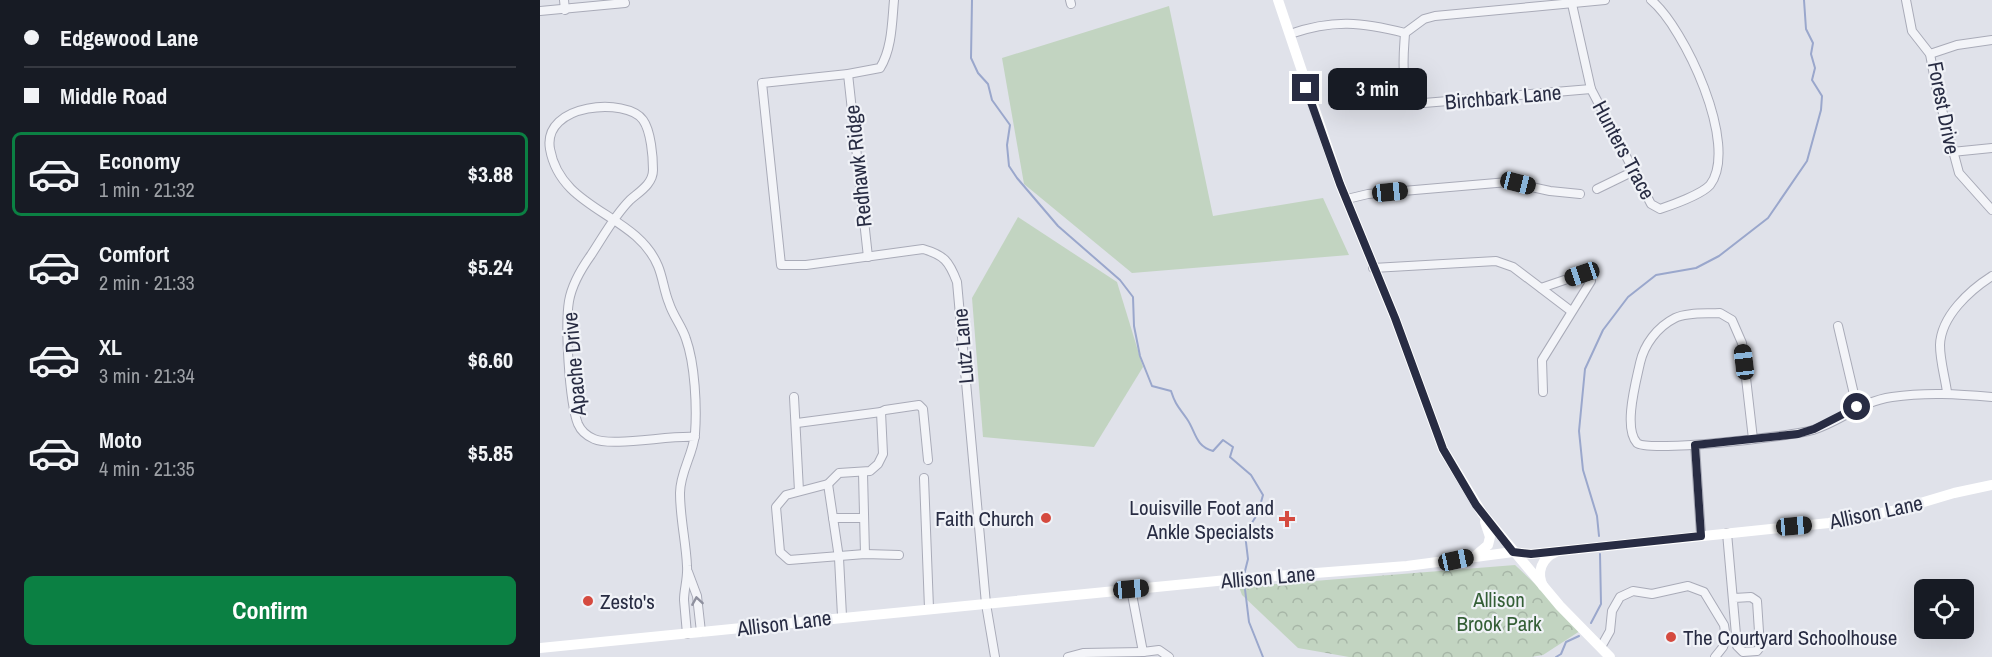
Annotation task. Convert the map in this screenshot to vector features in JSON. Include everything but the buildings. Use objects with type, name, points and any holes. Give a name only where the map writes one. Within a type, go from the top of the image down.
[{"type":"main road","points":[[1278,0],[1347,200],[1443,449],[1482,513],[1513,552],[1610,657]]},
{"type":"main road","name":"Allison Lane","points":[[540,648],[842,616],[1237,579],[1407,567],[1513,552],[1531,554],[1829,523],[1874,515],[1992,485]]},
{"type":"main road","points":[[1472,557],[1488,545],[1488,528],[1482,513]]},
{"type":"main road","points":[[1545,589],[1541,581],[1540,568],[1545,559],[1565,550]]},
{"type":"street","points":[[564,0],[565,10]]},
{"type":"street","points":[[848,74],[880,68],[886,58],[894,0]]},
{"type":"street","points":[[1290,34],[1314,26],[1341,22],[1375,25],[1405,33],[1424,19],[1435,16],[1605,0]]},
{"type":"street","name":"Hunters Trace","points":[[1572,4],[1591,89],[1651,204],[1660,209],[1706,188],[1717,172],[1718,154],[1713,115],[1695,68],[1672,21],[1651,0]]},
{"type":"street","points":[[1906,0],[1912,31],[1930,54]]},
{"type":"street","points":[[540,11],[625,3]]},
{"type":"street","name":"Birchbark Lane","points":[[1405,33],[1403,67],[1411,97],[1415,101],[1424,103],[1591,89]]},
{"type":"street","name":"Forest Drive","points":[[1992,40],[1957,45],[1930,54],[1952,152],[1959,173],[1992,210]]},
{"type":"street","name":"Redhawk Ridge","points":[[848,74],[868,257]]},
{"type":"street","name":"Lutz Lane","points":[[848,74],[762,83],[781,265],[806,265],[923,249],[949,260],[957,282],[986,604],[995,657]]},
{"type":"street","name":"Apache Drive","points":[[614,221],[581,199],[563,182],[552,157],[550,133],[562,117],[573,112],[615,107],[628,108],[640,116],[647,127],[653,172],[650,182],[614,221],[581,269],[569,300],[569,339],[577,419],[586,434],[600,441],[674,435],[695,437]]},
{"type":"street","points":[[1952,152],[1992,148]]},
{"type":"street","points":[[1597,189],[1634,171]]},
{"type":"street","points":[[1347,200],[1368,194],[1508,182],[1563,193],[1580,194]]},
{"type":"street","points":[[614,221],[650,250],[660,270],[670,307],[686,340],[696,418],[695,437],[680,493],[688,570],[697,596],[701,632]]},
{"type":"street","points":[[1374,268],[1496,261],[1513,267],[1570,311]]},
{"type":"street","points":[[1541,288],[1586,274],[1591,283],[1570,311],[1542,360],[1543,392]]},
{"type":"street","points":[[1947,392],[1940,344],[1946,324],[1969,291],[1992,276]]},
{"type":"street","points":[[1753,439],[1742,343],[1732,320],[1720,313],[1675,318],[1645,347],[1630,430],[1639,444],[1647,448],[1753,439],[1814,429],[1857,407],[1893,396],[1947,392],[1992,397]]},
{"type":"street","points":[[1838,326],[1857,407]]},
{"type":"street","points":[[794,397],[799,492]]},
{"type":"street","points":[[797,423],[919,405],[923,409],[928,460]]},
{"type":"street","points":[[881,412],[884,454],[878,464],[863,473],[839,473],[828,484],[786,495],[776,507],[780,552],[789,560],[839,558],[865,554],[899,555]]},
{"type":"street","points":[[1695,445],[1701,536]]},
{"type":"street","points":[[863,473],[865,554]]},
{"type":"street","points":[[924,478],[929,608]]},
{"type":"street","points":[[828,484],[839,558],[842,616]]},
{"type":"street","points":[[833,518],[864,518]]},
{"type":"street","points":[[1727,533],[1738,649],[1743,652],[1757,651],[1761,647],[1757,601],[1752,597],[1734,598]]},
{"type":"street","points":[[687,634],[684,599],[688,570]]},
{"type":"street","points":[[1601,647],[1610,631],[1612,611],[1620,597],[1633,591],[1652,594],[1688,586],[1704,592],[1724,625],[1726,638],[1723,647],[1715,657]]},
{"type":"street","points":[[1131,589],[1143,652]]},
{"type":"street","points":[[1068,657],[1083,652],[1159,650],[1169,657]]},
{"type":"green space","points":[[1169,6],[1213,216],[1323,198],[1349,255],[1132,273],[1024,184],[1002,58]]},
{"type":"green space","points":[[1018,217],[1117,282],[1143,367],[1094,447],[983,437],[972,298]]},
{"type":"green space","name":"Allison Brook Park","points":[[1515,565],[1583,629],[1543,655],[1531,657],[1349,657],[1298,648],[1242,595],[1239,587]]},
{"type":"waterway","points":[[972,0],[971,58],[978,73],[988,84],[992,100],[1010,125],[1007,145],[1009,166],[1058,226],[1120,280],[1133,297],[1134,326],[1140,356],[1152,386],[1171,391],[1203,446],[1213,451],[1223,440],[1233,447],[1230,457],[1251,475],[1263,495],[1258,513],[1245,534],[1248,559],[1244,575]]},
{"type":"waterway","points":[[1599,536],[1597,516],[1583,470],[1579,431],[1585,369],[1603,330],[1628,297],[1656,275],[1696,268],[1719,256],[1768,218],[1807,161],[1821,110],[1822,96],[1812,80],[1815,68],[1811,54],[1813,43],[1806,29],[1804,0]]},
{"type":"waterway","points":[[1591,623],[1601,604],[1600,554]]},
{"type":"waterway","points":[[1244,581],[1249,622],[1263,657]]},
{"type":"waterway","points":[[1556,657],[1561,654],[1566,642],[1579,636]]},
{"type":"place","name":"Faith Church","points":[[1046,518]]},
{"type":"place","name":"Louisville Foot and Ankle Specialsts","points":[[1287,519]]},
{"type":"place","name":"Zesto's","points":[[588,601]]},
{"type":"place","name":"The Courtyard Schoolhouse","points":[[1671,637]]},
{"type":"route","points":[[1306,88],[1340,184],[1395,318],[1423,400],[1443,449],[1476,505],[1513,552],[1531,554],[1701,536],[1695,445],[1798,434],[1814,429],[1857,407]]}]
